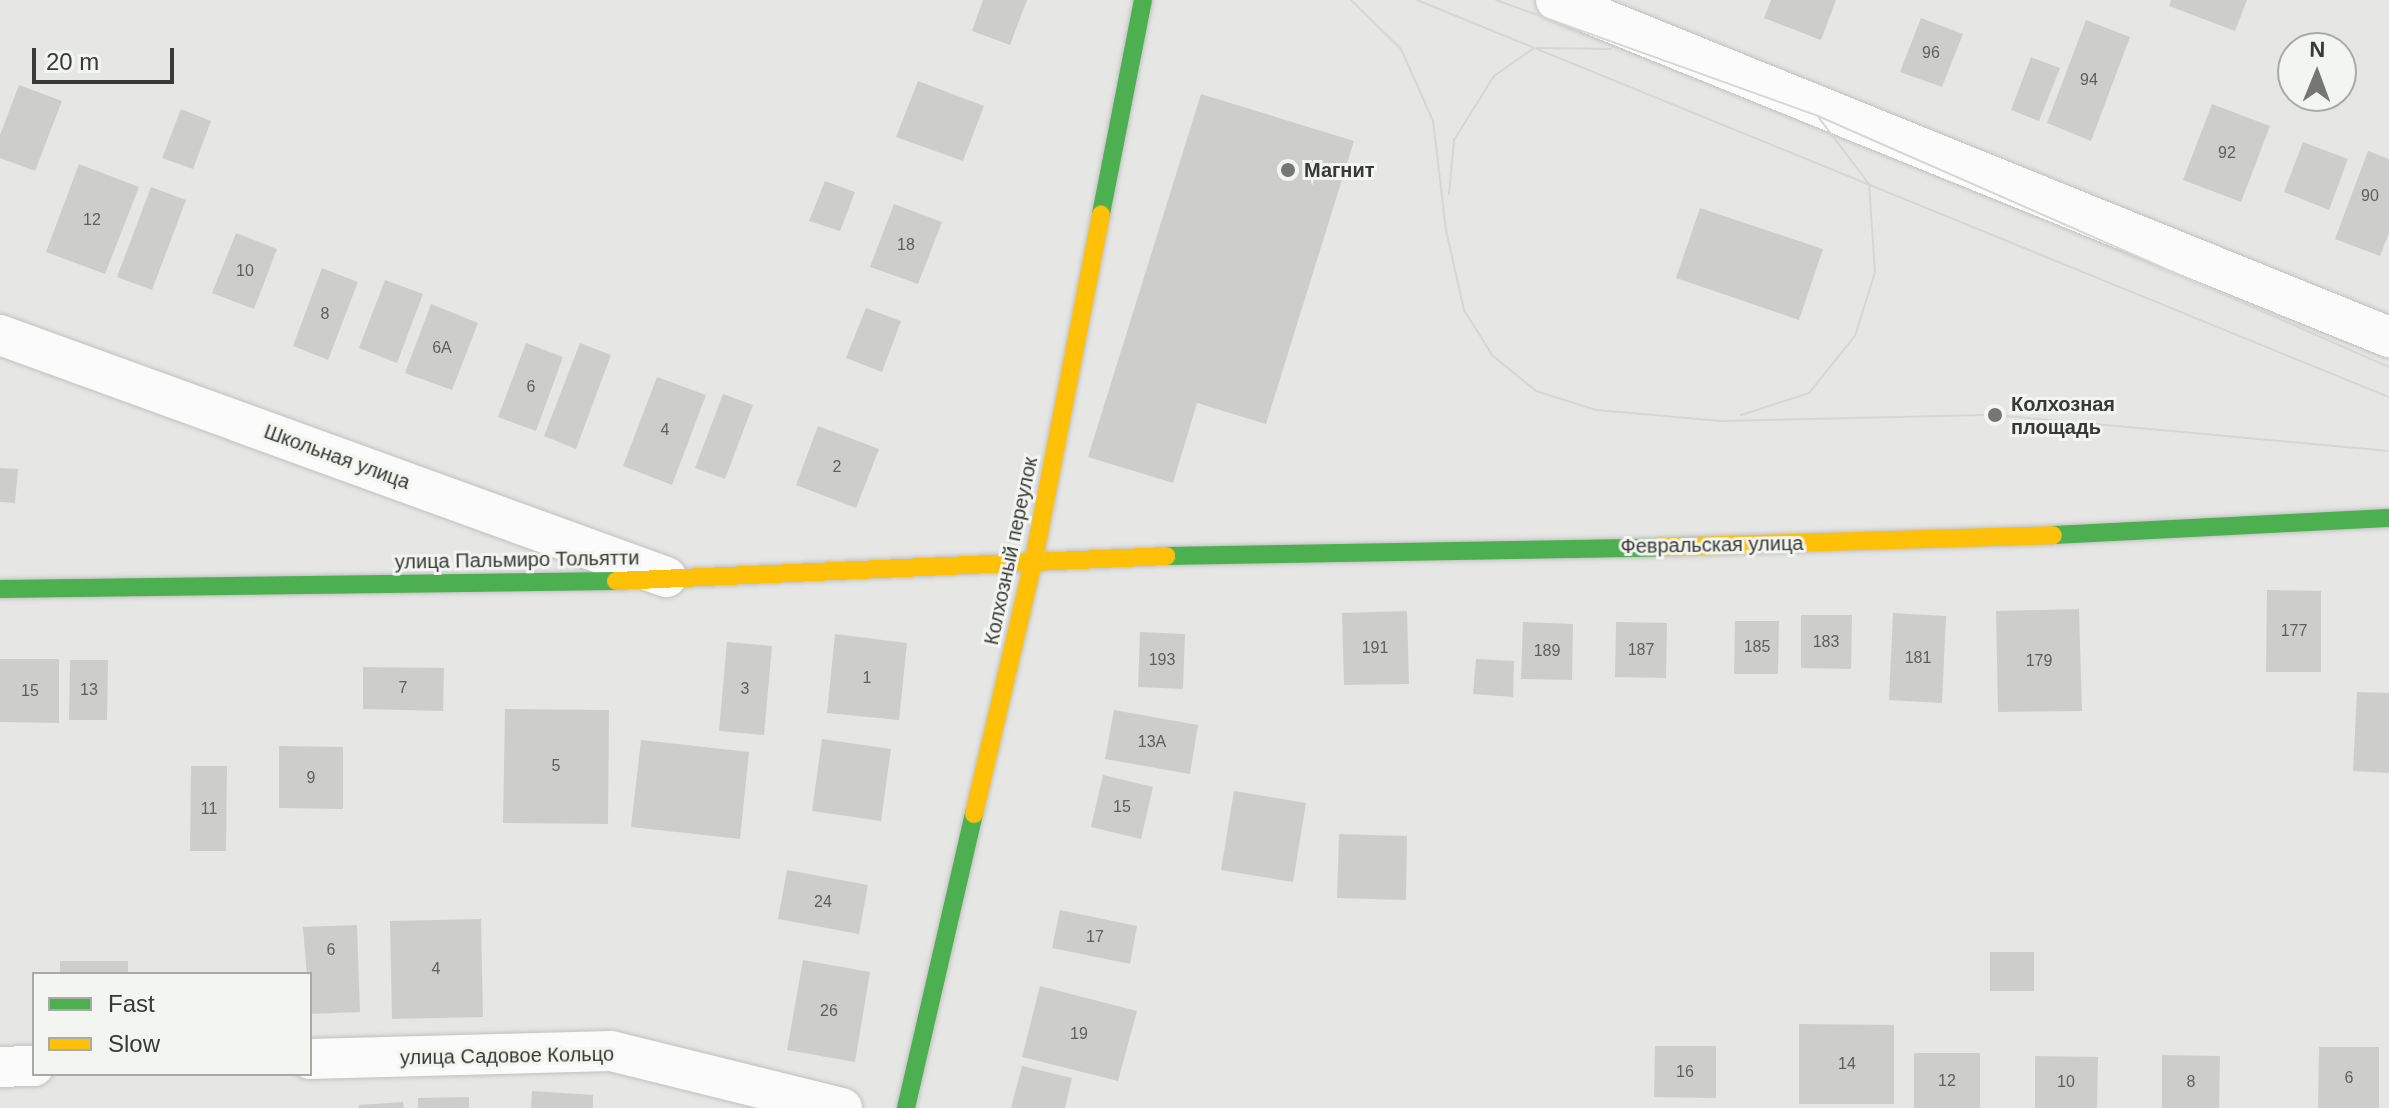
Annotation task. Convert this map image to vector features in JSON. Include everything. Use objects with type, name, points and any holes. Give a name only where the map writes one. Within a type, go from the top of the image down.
[{"type":"street","name":"Колхозный переулок","points":[[906,1108],[1034,559],[1143,0]]},
{"type":"street","points":[[1556,0],[2389,337]]},
{"type":"street","name":"Школьная улица","points":[[0,335],[673,580]]},
{"type":"street","name":"Февральская улица","points":[[1034,559],[1937,541],[2389,518]]},
{"type":"street","name":"улица Пальмиро Тольятти","points":[[0,589],[673,580],[1034,559]]},
{"type":"street","name":"улица Садовое Кольцо","points":[[312,1059],[611,1051],[842,1108]]},
{"type":"street","points":[[0,1067],[32,1066]]},
{"type":"building","points":[[983,0],[1027,0],[1010,45],[972,31]]},
{"type":"building","points":[[1771,0],[1836,0],[1821,40],[1764,18]]},
{"type":"building","points":[[2171,0],[2247,0],[2235,31],[2169,6]]},
{"type":"building","points":[[1921,18],[1963,34],[1942,87],[1900,72]]},
{"type":"building","points":[[2086,20],[2130,37],[2091,141],[2047,123]]},
{"type":"building","points":[[2031,57],[2060,68],[2039,121],[2011,110]]},
{"type":"building","points":[[918,81],[984,106],[963,161],[896,137]]},
{"type":"building","points":[[19,85],[62,101],[35,171],[0,158],[0,135]]},
{"type":"building","points":[[1201,94],[1354,141],[1266,424],[1197,403],[1173,483],[1088,457]]},
{"type":"building","points":[[2212,104],[2270,126],[2241,202],[2183,180]]},
{"type":"building","points":[[181,109],[211,121],[193,169],[162,158]]},
{"type":"building","points":[[2303,142],[2348,159],[2329,210],[2284,192]]},
{"type":"building","points":[[2368,151],[2389,159],[2389,233],[2380,256],[2335,239]]},
{"type":"building","points":[[79,164],[139,187],[105,274],[46,252]]},
{"type":"building","points":[[825,181],[855,192],[840,231],[809,221]]},
{"type":"building","points":[[151,187],[186,200],[152,290],[117,277]]},
{"type":"building","points":[[894,204],[942,222],[918,284],[870,267]]},
{"type":"building","points":[[1700,208],[1823,249],[1799,320],[1676,278]]},
{"type":"building","points":[[236,233],[277,249],[254,309],[212,293]]},
{"type":"building","points":[[322,268],[358,282],[328,360],[293,346]]},
{"type":"building","points":[[385,280],[423,294],[397,363],[359,348]]},
{"type":"building","points":[[431,304],[478,323],[452,390],[405,373]]},
{"type":"building","points":[[866,308],[901,321],[882,372],[846,358]]},
{"type":"building","points":[[526,343],[563,357],[536,431],[498,417]]},
{"type":"building","points":[[580,343],[611,355],[576,449],[544,436]]},
{"type":"building","points":[[657,377],[706,395],[672,485],[623,466]]},
{"type":"building","points":[[723,394],[753,405],[725,479],[695,468]]},
{"type":"building","points":[[818,426],[879,449],[856,508],[796,485]]},
{"type":"building","points":[[0,468],[18,469],[15,503],[0,502]]},
{"type":"building","points":[[2267,590],[2321,591],[2321,672],[2266,672]]},
{"type":"building","points":[[2079,609],[2082,711],[1998,712],[1996,611]]},
{"type":"building","points":[[1407,611],[1409,684],[1344,685],[1342,613]]},
{"type":"building","points":[[1893,613],[1946,616],[1942,703],[1889,700]]},
{"type":"building","points":[[1801,615],[1852,615],[1851,669],[1801,668]]},
{"type":"building","points":[[1735,621],[1779,621],[1778,674],[1734,674]]},
{"type":"building","points":[[1523,622],[1573,624],[1572,680],[1521,679]]},
{"type":"building","points":[[1616,622],[1667,623],[1666,678],[1615,677]]},
{"type":"building","points":[[1140,632],[1185,634],[1183,689],[1138,687]]},
{"type":"building","points":[[835,634],[907,643],[899,720],[827,713]]},
{"type":"building","points":[[727,642],[772,646],[764,735],[719,731]]},
{"type":"building","points":[[0,659],[59,659],[59,723],[0,722]]},
{"type":"building","points":[[1476,659],[1514,661],[1513,697],[1473,694]]},
{"type":"building","points":[[70,660],[108,660],[107,720],[69,720]]},
{"type":"building","points":[[363,667],[444,668],[443,711],[363,709]]},
{"type":"building","points":[[2357,692],[2389,693],[2389,773],[2353,771]]},
{"type":"building","points":[[505,709],[609,710],[608,824],[503,823]]},
{"type":"building","points":[[1114,710],[1198,725],[1190,774],[1105,759]]},
{"type":"building","points":[[822,739],[891,749],[881,821],[812,811]]},
{"type":"building","points":[[641,740],[749,752],[740,839],[631,827]]},
{"type":"building","points":[[279,746],[343,747],[343,809],[279,808]]},
{"type":"building","points":[[191,766],[227,766],[226,851],[190,851]]},
{"type":"building","points":[[1103,775],[1153,787],[1141,839],[1091,827]]},
{"type":"building","points":[[1234,791],[1306,803],[1293,882],[1221,870]]},
{"type":"building","points":[[1339,834],[1407,836],[1406,900],[1337,898]]},
{"type":"building","points":[[787,870],[868,885],[859,934],[778,919]]},
{"type":"building","points":[[1060,910],[1137,926],[1130,964],[1052,948]]},
{"type":"building","points":[[481,919],[483,1017],[392,1019],[390,921]]},
{"type":"building","points":[[357,925],[360,1012],[312,1014],[312,972],[307,972],[303,927]]},
{"type":"building","points":[[1990,952],[2034,952],[2034,991],[1990,991]]},
{"type":"building","points":[[803,960],[870,972],[855,1062],[787,1050]]},
{"type":"building","points":[[60,961],[128,961],[128,972],[60,972]]},
{"type":"building","points":[[1040,986],[1137,1011],[1118,1081],[1022,1057]]},
{"type":"building","points":[[1799,1024],[1894,1025],[1894,1104],[1799,1104]]},
{"type":"building","points":[[1655,1046],[1716,1046],[1716,1098],[1654,1097]]},
{"type":"building","points":[[2319,1047],[2379,1047],[2379,1108],[2318,1108]]},
{"type":"building","points":[[1914,1053],[1980,1053],[1980,1108],[1914,1108]]},
{"type":"building","points":[[2162,1055],[2220,1056],[2219,1108],[2162,1108]]},
{"type":"building","points":[[2035,1056],[2098,1057],[2097,1108],[2035,1108]]},
{"type":"building","points":[[1022,1066],[1072,1078],[1065,1108],[1011,1108]]},
{"type":"building","points":[[532,1091],[593,1095],[593,1108],[531,1108]]},
{"type":"building","points":[[469,1097],[469,1108],[418,1108],[418,1098]]},
{"type":"building","points":[[403,1102],[404,1108],[359,1108],[359,1105]]},
{"type":"tram line","points":[[1351,0],[1401,49],[1433,121],[1446,230],[1464,310],[1492,355],[1536,391],[1596,410],[1722,421],[1995,415],[2389,451]]},
{"type":"tram line","points":[[1417,0],[2389,397]]},
{"type":"tram line","points":[[1496,0],[1818,116],[2389,367]]},
{"type":"tram line","points":[[1449,194],[1454,140],[1494,76],[1534,48],[1611,49]]},
{"type":"tram line","points":[[1741,415],[1809,393],[1855,336],[1875,272],[1869,184],[1819,118]]},
{"type":"traffic: fast","points":[[1101,214],[1143,0]]},
{"type":"traffic: fast","points":[[2053,535],[2389,518]]},
{"type":"traffic: fast","points":[[1166,556],[1659,547]]},
{"type":"traffic: fast","points":[[0,589],[616,581]]},
{"type":"traffic: fast","points":[[906,1108],[974,814]]},
{"type":"traffic: slow","points":[[974,814],[1034,559],[1101,214]]},
{"type":"traffic: slow","points":[[1659,547],[2053,535]]},
{"type":"traffic: slow","points":[[616,581],[1166,556]]},
{"type":"place","name":"Магнит","points":[[1288,170]]},
{"type":"place","name":"Колхозная площадь","points":[[1995,415]]}]
